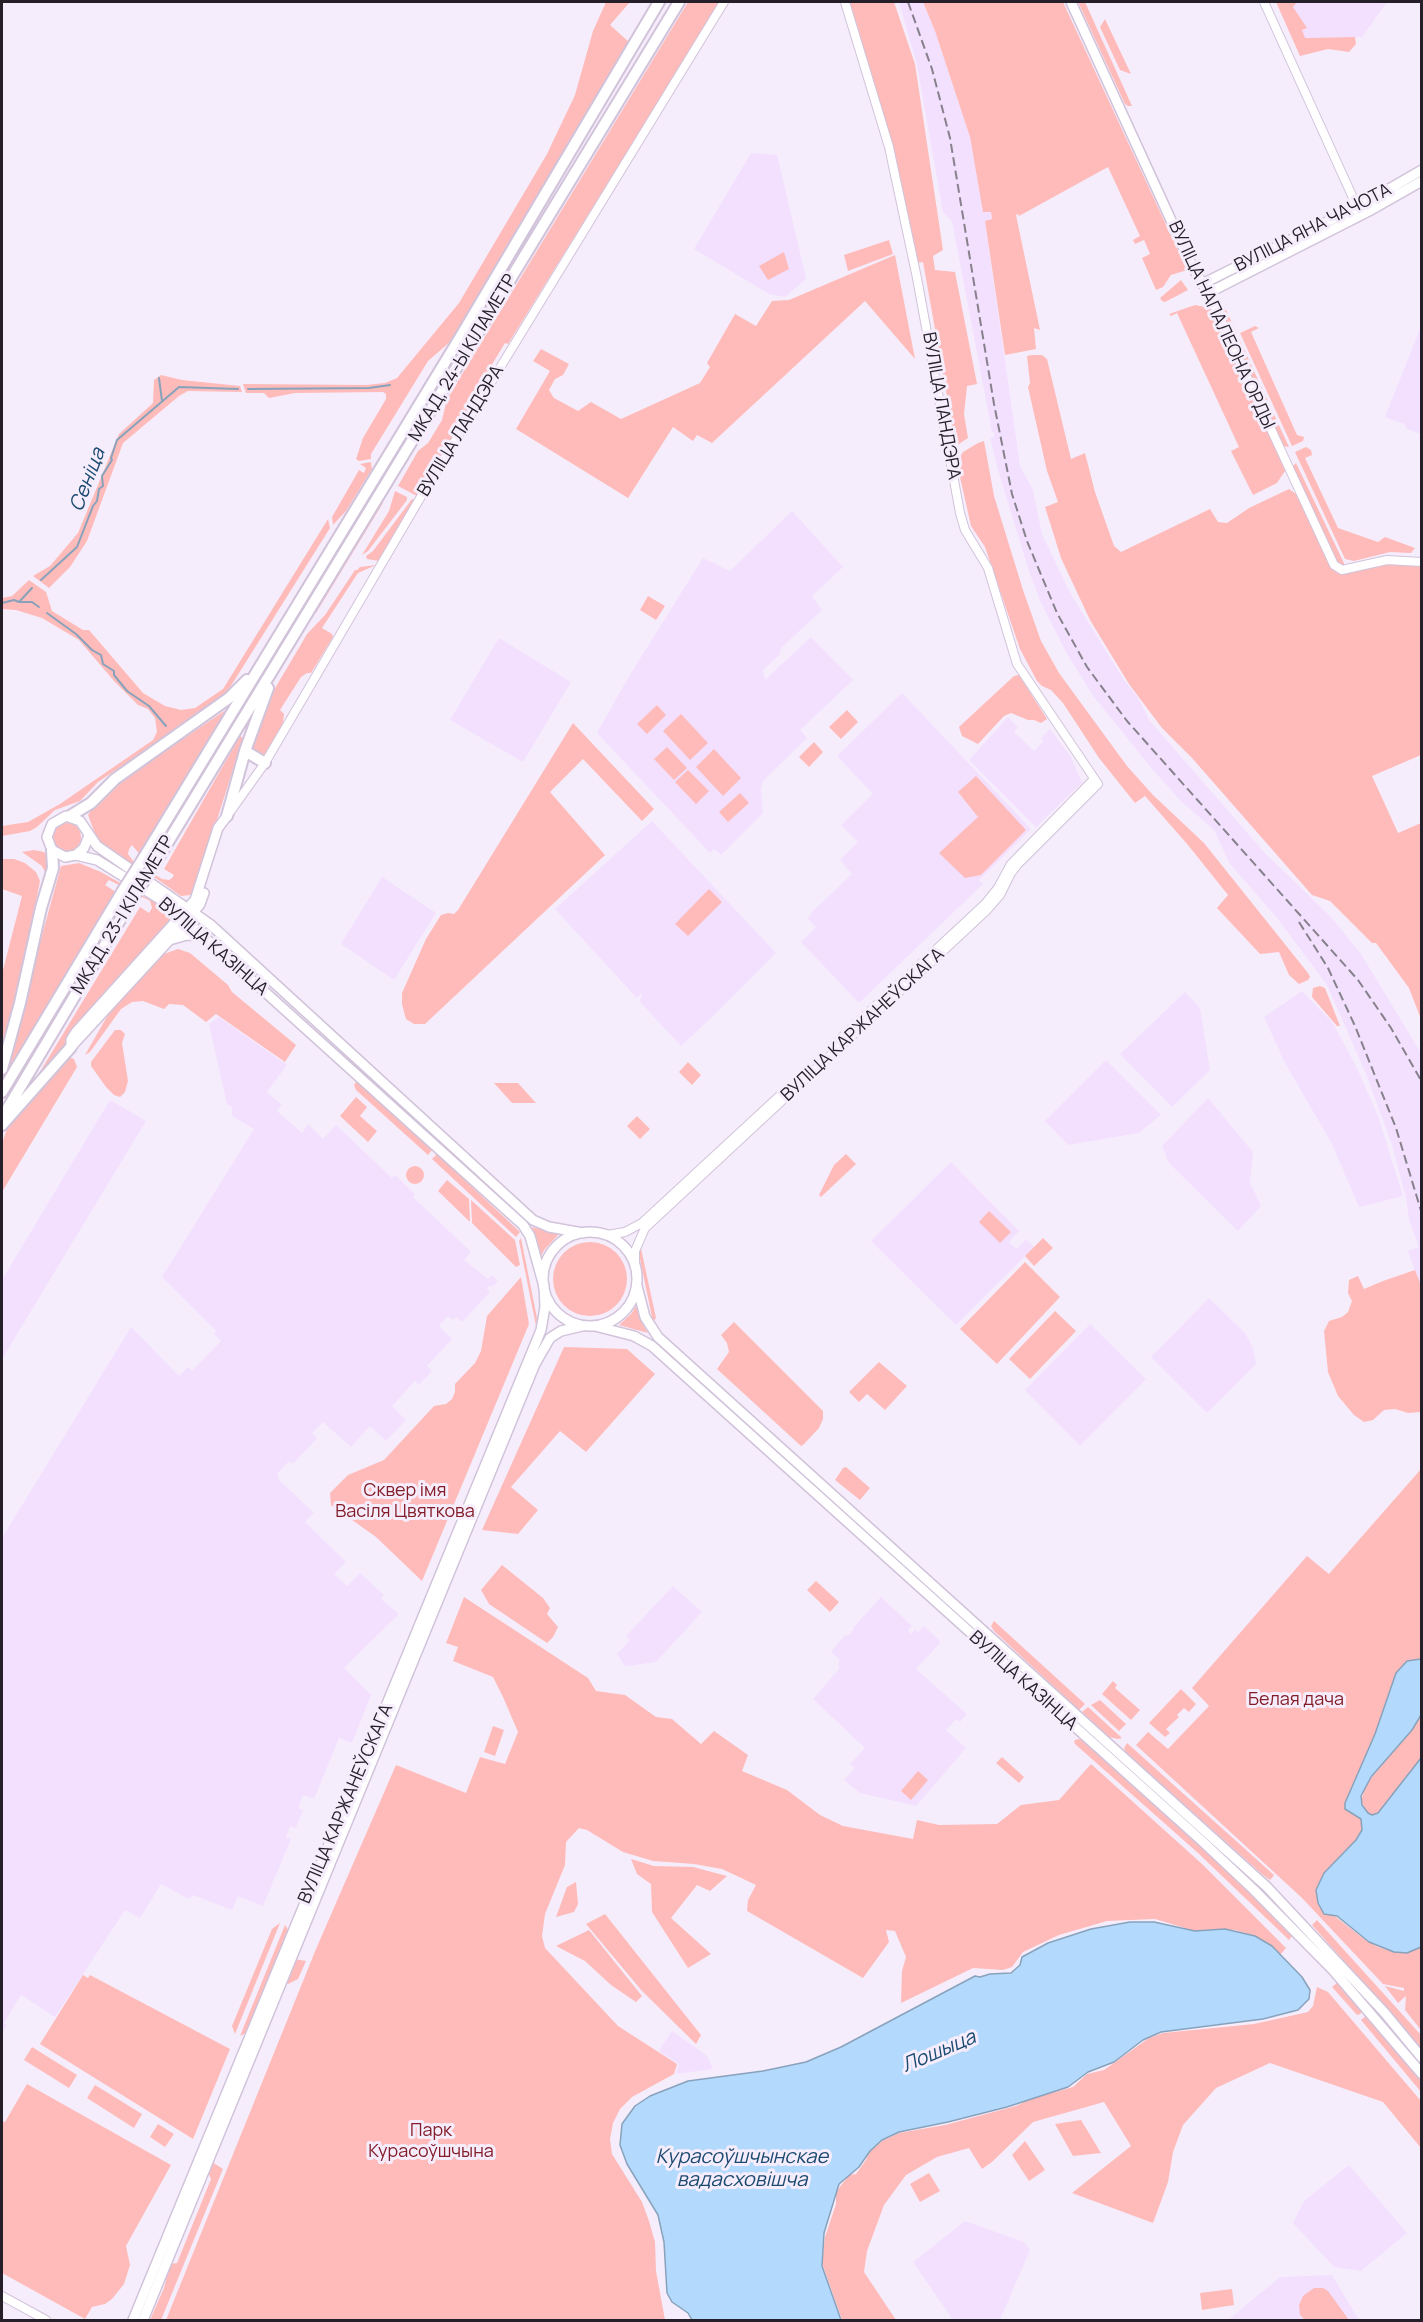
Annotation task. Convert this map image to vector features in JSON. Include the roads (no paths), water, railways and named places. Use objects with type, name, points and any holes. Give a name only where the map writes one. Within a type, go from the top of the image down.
[{"type":"highway","name":"МКАД, 24-Ы КІЛАМЕТР","points":[[235,707],[461,336],[659,2]]},
{"type":"highway","name":"МКАД, 24-Ы КІЛАМЕТР","points":[[246,713],[275,669],[679,2]]},
{"type":"highway","points":[[70,816],[91,803],[110,783],[129,768],[229,698],[263,662]]},
{"type":"highway","points":[[227,816],[245,751],[275,669]]},
{"type":"highway","name":"МКАД, 23-І КІЛАМЕТР","points":[[2,1092],[235,707]]},
{"type":"highway","name":"МКАД, 23-І КІЛАМЕТР","points":[[2,1118],[246,713]]},
{"type":"highway","points":[[245,751],[265,763]]},
{"type":"highway","points":[[2,1069],[53,868],[52,850]]},
{"type":"highway","points":[[2,1125],[71,1047]]},
{"type":"main road","name":"ВУЛІЦА НАПАЛЕОНА ОРДЫ","points":[[1071,2],[1192,266],[1208,293]]},
{"type":"main road","name":"ВУЛІЦА ЯНА ЧАЧОТА","points":[[1208,293],[1359,211],[1422,170]]},
{"type":"main road","name":"ВУЛІЦА ЯНА ЧАЧОТА","points":[[1203,284],[1422,181]]},
{"type":"main road","name":"ВУЛІЦА КАЗІНЦА","points":[[70,816],[82,823],[102,850],[192,910],[253,962],[358,1062],[533,1220],[549,1227],[582,1233]]},
{"type":"main road","points":[[52,850],[48,842],[49,829],[56,820],[70,816]]},
{"type":"main road","points":[[71,1047],[71,1040],[76,1032],[201,899],[227,816]]},
{"type":"main road","points":[[76,855],[84,848],[89,835]]},
{"type":"main road","name":"ВУЛІЦА КАЗІНЦА","points":[[52,850],[65,857],[76,855],[104,864],[158,898],[184,919],[523,1225],[530,1236],[544,1284]]},
{"type":"main road","points":[[71,1047],[169,941],[184,919]]},
{"type":"main road","points":[[169,941],[187,935],[202,936]]},
{"type":"main road","points":[[582,1233],[607,1235],[626,1249],[635,1266],[637,1286],[632,1300],[623,1313],[610,1322],[596,1326],[582,1326],[568,1321],[555,1311],[548,1299],[544,1284],[547,1262],[554,1250],[565,1240],[582,1233]]},
{"type":"main road","name":"ВУЛІЦА КАРЖАНЕЎСКАГА","points":[[142,2320],[207,2152],[434,1601],[541,1330],[545,1307],[544,1284]]},
{"type":"main road","name":"ВУЛІЦА КАЗІНЦА","points":[[637,1286],[645,1317],[658,1338],[1087,1724],[1206,1838],[1376,2019],[1422,2074]]},
{"type":"main road","name":"ВУЛІЦА КАРЖАНЕЎСКАГА","points":[[443,1577],[539,1354],[554,1335],[582,1326]]},
{"type":"main road","name":"ВУЛІЦА КАЗІНЦА","points":[[596,1326],[634,1336],[652,1346],[1079,1732],[1268,1887],[1384,2012],[1422,2058]]},
{"type":"main road","points":[[975,1638],[982,1629]]},
{"type":"main road","points":[[1079,1732],[1087,1724]]},
{"type":"main road","points":[[1376,2019],[1378,2014],[1384,2012]]},
{"type":"main road","name":"ВУЛІЦА КАРЖАНЕЎСКАГА","points":[[133,2320],[207,2152]]},
{"type":"street","name":"ВУЛІЦА ЛАНДЭРА","points":[[265,763],[424,490],[724,2]]},
{"type":"street","name":"ВУЛІЦА ЛАНДЭРА","points":[[845,2],[892,156],[965,530],[988,568],[1017,664],[1096,782]]},
{"type":"street","points":[[1264,2],[1359,211]]},
{"type":"street","name":"ВУЛІЦА НАПАЛЕОНА ОРДЫ","points":[[1208,293],[1334,565],[1342,570],[1393,559],[1422,562]]},
{"type":"street","points":[[227,816],[265,763]]},
{"type":"street","name":"ВУЛІЦА КАРЖАНЕЎСКАГА","points":[[607,1235],[630,1230],[642,1223],[986,904],[1011,864],[1096,782]]},
{"type":"street","name":"ВУЛІЦА КАРЖАНЕЎСКАГА","points":[[635,1266],[635,1251],[645,1228],[987,910],[1000,895],[1018,864],[1096,782]]},
{"type":"street","points":[[2,2296],[46,2320]]},
{"type":"water","points":[[1421,1659],[1421,1715],[1412,1730],[1371,1777],[1361,1796],[1362,1805],[1368,1813],[1372,1815],[1378,1813],[1421,1758],[1421,1947],[1407,1953],[1394,1952],[1369,1942],[1337,1916],[1324,1914],[1318,1903],[1316,1890],[1324,1873],[1356,1840],[1362,1830],[1361,1819],[1345,1809],[1345,1803],[1375,1734],[1396,1673],[1407,1661]]},
{"type":"water","name":"Курасоўшчынскае вадасховішча","points":[[1130,1922],[1154,1922],[1195,1931],[1225,1929],[1255,1936],[1272,1946],[1302,1977],[1310,1990],[1309,1999],[1298,2010],[1263,2019],[1161,2032],[1143,2040],[1114,2062],[1088,2072],[1068,2087],[1007,2107],[899,2132],[882,2140],[870,2151],[859,2167],[839,2184],[824,2233],[822,2266],[841,2320],[692,2320],[688,2313],[672,2302],[667,2293],[664,2242],[658,2215],[627,2164],[620,2145],[622,2124],[635,2106],[650,2096],[688,2081],[763,2071],[806,2062],[841,2047],[975,1976],[1011,1973],[1020,1965],[1022,1957],[1048,1943],[1091,1929]]},
{"type":"waterway","points":[[159,378],[162,401]]},
{"type":"waterway","name":"Сеніца","points":[[248,389],[369,388],[390,385]]},
{"type":"waterway","name":"Сеніца","points":[[41,580],[77,547],[97,501],[99,489],[103,486],[102,476],[112,460],[117,440],[179,387],[238,389]]},
{"type":"waterway","name":"Сеніца","points":[[2,603],[14,600],[19,602],[32,588]]},
{"type":"waterway","points":[[19,602],[32,602],[39,607]]},
{"type":"waterway","points":[[47,613],[101,655],[103,664],[114,671],[114,675],[127,691],[149,706],[166,726]]},
{"type":"railway","points":[[908,2],[932,69],[950,138],[994,404],[1012,494],[1027,541],[1057,613],[1087,667],[1127,721],[1358,980],[1391,1028],[1422,1082]]},
{"type":"railway","points":[[1299,922],[1328,968],[1355,1026],[1396,1128],[1422,1214]]},
{"type":"park label","name":"Сквер імя Васіля Цвяткова","points":[[405,1501]]},
{"type":"park label","name":"Белая дача","points":[[1296,1700]]},
{"type":"park label","name":"Парк Курасоўшчына","points":[[431,2141]]},
{"type":"water label","name":"Лошыца","points":[[939,2052]]}]
